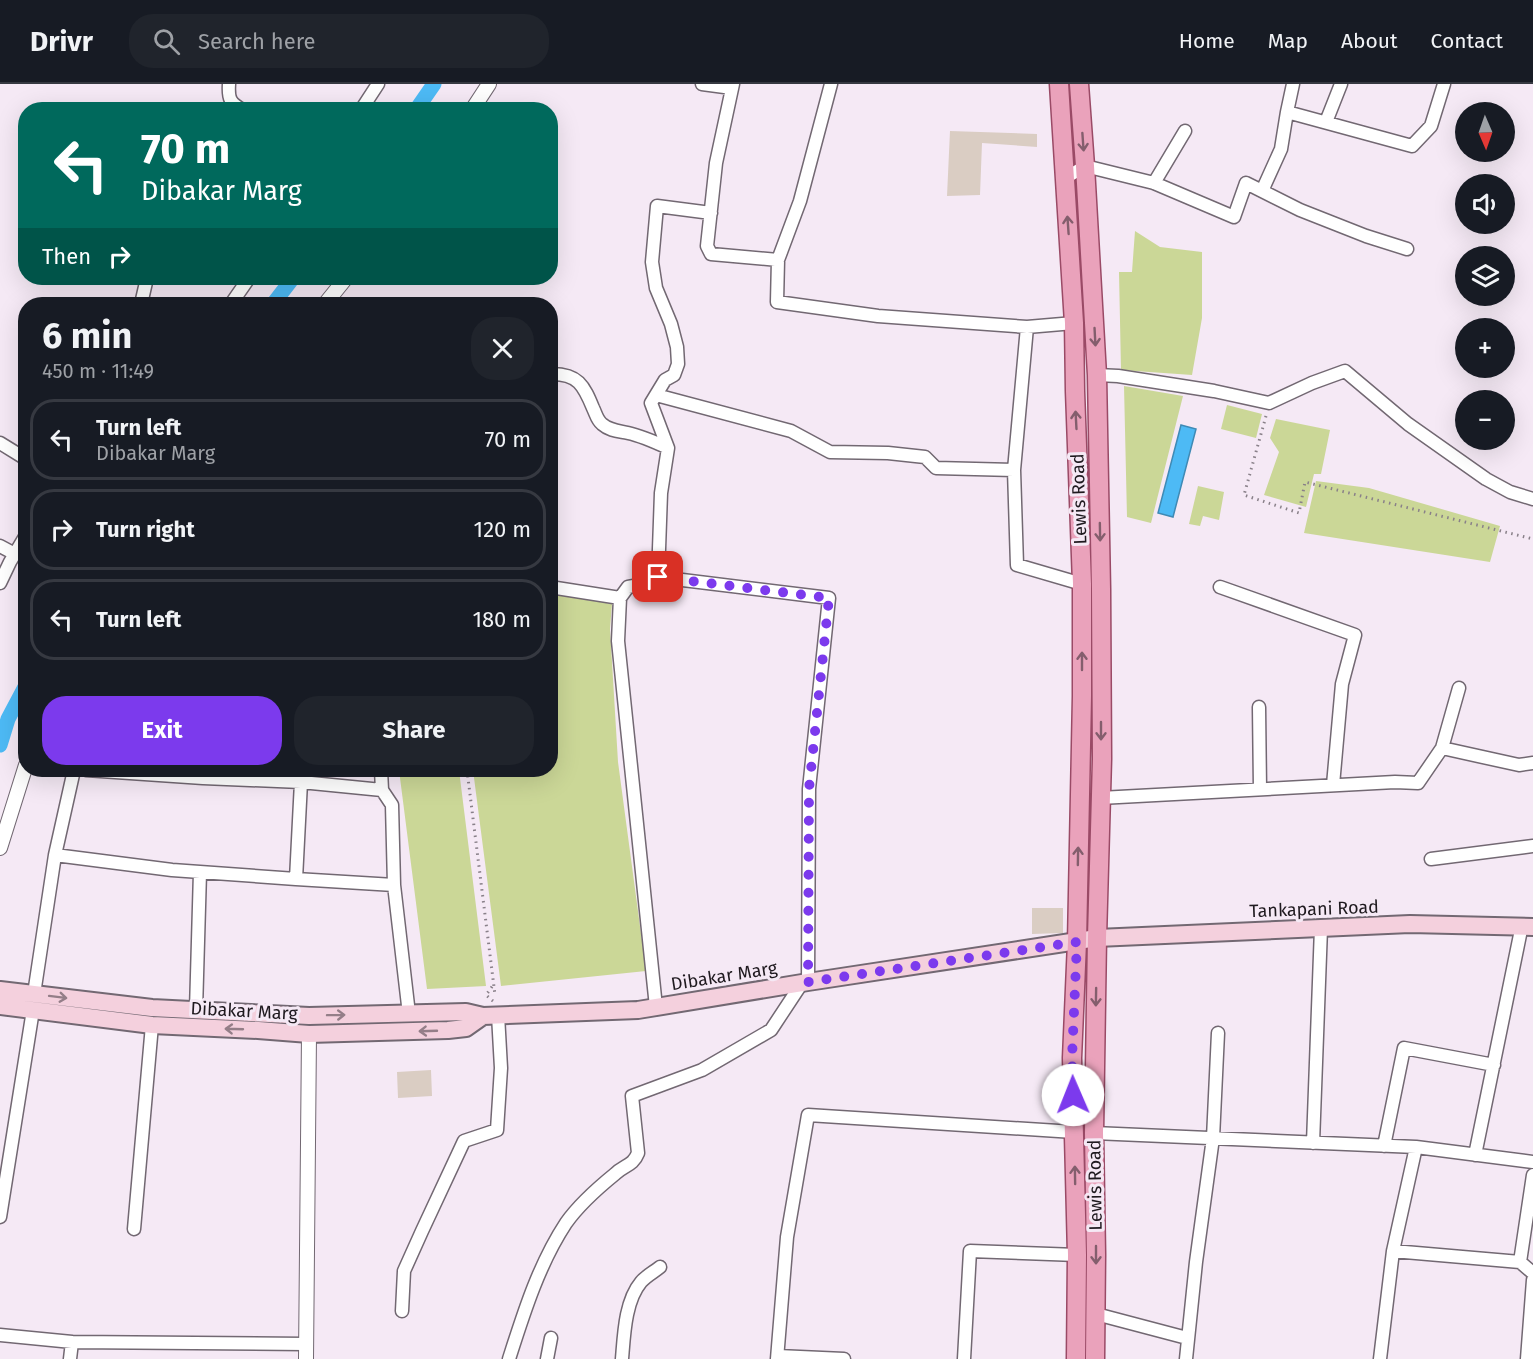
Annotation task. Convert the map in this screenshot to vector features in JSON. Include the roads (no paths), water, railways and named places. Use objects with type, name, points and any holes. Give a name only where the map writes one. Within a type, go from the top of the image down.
[{"type":"main road","name":"Lewis Road","points":[[1059,84],[1074,323],[1082,584],[1077,942],[1072,1058],[1077,1255],[1076,1359]]},
{"type":"main road","name":"Lewis Road","points":[[1079,84],[1097,375],[1101,600],[1102,759],[1094,1133],[1095,1359]]},
{"type":"main road","name":"Tankapani Road","points":[[1077,942],[1097,938],[1410,924],[1528,926]]},
{"type":"main road","name":"Dibakar Marg","points":[[0,1006],[34,1002],[309,1016],[638,1010],[805,982],[1077,942]]},
{"type":"main road","name":"Dibakar Marg","points":[[0,990],[34,1002],[152,1025],[309,1034],[466,1028],[493,1012]]},
{"type":"street","points":[[229,84],[228,95],[232,102]]},
{"type":"street","points":[[366,102],[378,84]]},
{"type":"street","points":[[477,102],[489,84]]},
{"type":"street","points":[[702,84],[732,86],[716,163],[707,246],[711,254],[778,260]]},
{"type":"street","points":[[831,84],[800,201],[778,260],[777,302],[878,316],[1027,327],[1074,323]]},
{"type":"street","points":[[1262,190],[1281,149],[1293,84]]},
{"type":"street","points":[[1326,122],[1341,84]]},
{"type":"street","points":[[1287,112],[1412,146],[1431,126],[1444,84]]},
{"type":"street","points":[[1154,183],[1185,131]]},
{"type":"street","points":[[1064,179],[1085,166],[1154,183],[1234,217],[1246,183],[1300,210],[1366,236],[1407,249]]},
{"type":"street","points":[[656,1006],[618,641],[620,597],[628,587],[651,583],[658,577],[661,493],[668,448],[651,403],[665,380],[674,375],[678,364],[677,347],[671,324],[656,288],[652,262],[657,206],[711,213]]},
{"type":"street","points":[[331,297],[340,285]]},
{"type":"street","points":[[1027,327],[1014,470],[1017,565],[1082,584]]},
{"type":"street","points":[[1097,375],[1118,376],[1192,388],[1269,403],[1345,371],[1408,424],[1486,479],[1510,492],[1533,499]]},
{"type":"street","points":[[558,374],[569,375],[586,391],[598,421],[604,426],[668,448]]},
{"type":"street","points":[[656,395],[791,431],[830,452],[888,453],[925,457],[936,468],[1014,470]]},
{"type":"street","points":[[0,443],[18,454]]},
{"type":"street","points":[[0,546],[15,554]]},
{"type":"street","points":[[0,583],[18,549]]},
{"type":"street","points":[[509,1359],[528,1301],[545,1262],[567,1222],[598,1188],[635,1160],[638,1153],[632,1096],[702,1070],[771,1030],[805,982],[809,789],[829,598],[658,577]]},
{"type":"street","points":[[1220,586],[1355,635],[1342,684],[1333,785]]},
{"type":"street","points":[[558,588],[620,597]]},
{"type":"street","points":[[1100,798],[1395,782],[1418,783],[1442,748],[1459,688]]},
{"type":"street","points":[[1258,707],[1260,789]]},
{"type":"street","points":[[1442,748],[1519,765],[1533,763]]},
{"type":"street","points":[[0,848],[22,777]]},
{"type":"street","points":[[0,1217],[55,855],[72,777]]},
{"type":"street","points":[[296,879],[301,777]]},
{"type":"street","points":[[307,777],[382,790]]},
{"type":"street","points":[[381,777],[382,790],[392,805],[394,885],[409,1014]]},
{"type":"street","points":[[1431,859],[1533,846]]},
{"type":"street","points":[[55,855],[172,870],[394,885]]},
{"type":"street","points":[[196,1010],[200,872]]},
{"type":"street","points":[[1475,1155],[1528,926]]},
{"type":"street","points":[[1313,1143],[1321,928]]},
{"type":"street","points":[[402,1311],[404,1272],[464,1142],[497,1130],[501,1068],[493,1012]]},
{"type":"street","points":[[134,1229],[152,1025]]},
{"type":"street","points":[[306,1359],[309,1034]]},
{"type":"street","points":[[1186,1359],[1196,1262],[1213,1138],[1218,1034]]},
{"type":"street","points":[[1384,1146],[1404,1048],[1494,1065]]},
{"type":"street","points":[[844,1359],[778,1358],[787,1237],[808,1115],[1074,1132]]},
{"type":"street","points":[[1094,1133],[1416,1148],[1533,1162]]},
{"type":"street","points":[[1380,1359],[1394,1251],[1416,1148]]},
{"type":"street","points":[[1520,1262],[1533,1175]]},
{"type":"street","points":[[964,1359],[970,1251],[1077,1255]]},
{"type":"street","points":[[1394,1251],[1520,1262],[1533,1273]]},
{"type":"street","points":[[622,1359],[625,1322],[633,1297],[641,1282],[660,1267]]},
{"type":"street","points":[[1527,1359],[1533,1280]]},
{"type":"street","points":[[1096,1314],[1187,1338]]},
{"type":"street","points":[[0,1335],[72,1342],[306,1344]]},
{"type":"street","points":[[547,1359],[551,1338]]},
{"type":"street","points":[[70,1359],[72,1342]]},
{"type":"water","points":[[1181,425],[1196,429],[1173,517],[1158,513]]},
{"type":"waterway","points":[[422,102],[434,84]]},
{"type":"waterway","points":[[278,297],[288,285]]},
{"type":"waterway","points":[[0,745],[8,719],[18,700]]}]
